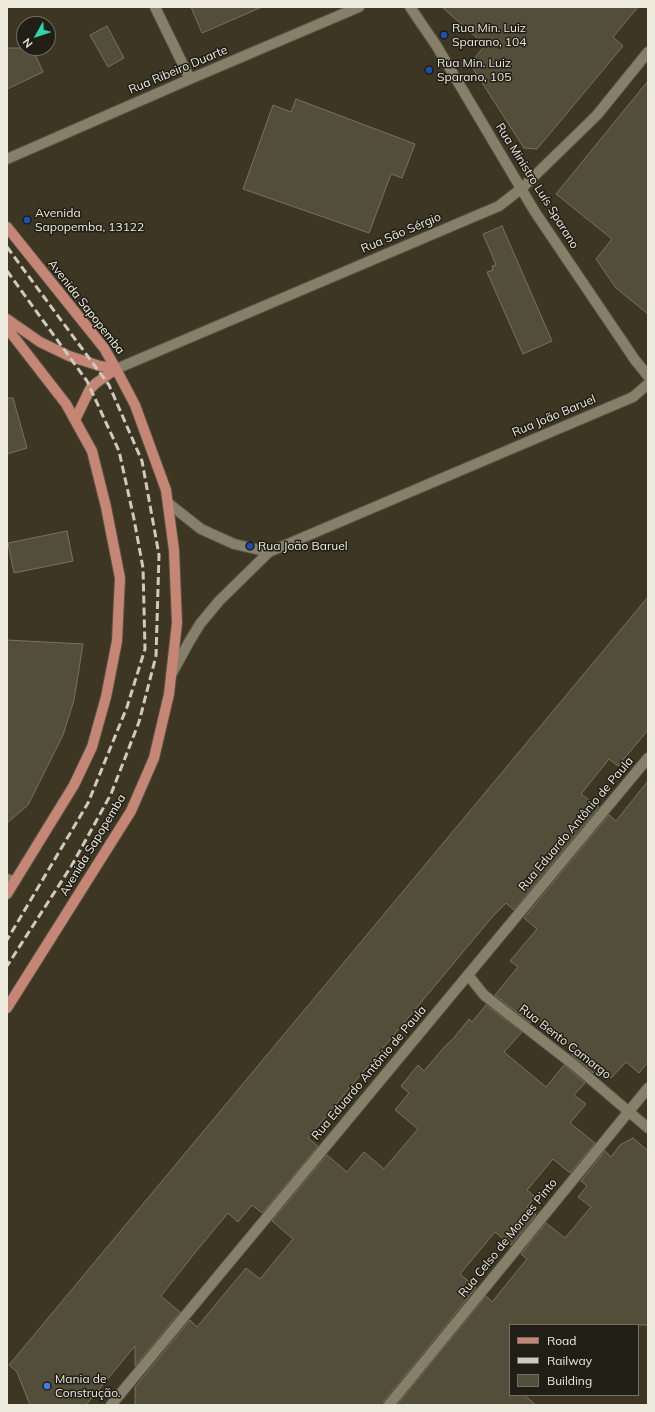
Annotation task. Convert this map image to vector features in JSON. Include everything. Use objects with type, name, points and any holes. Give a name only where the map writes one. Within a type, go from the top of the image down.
[{"type":"main road","name":"Avenida Sapopemba","points":[[7,227],[104,348],[135,405],[166,490],[174,550],[177,624],[169,694],[154,758],[131,811],[7,1008]]},
{"type":"main road","points":[[7,319],[40,342],[68,356],[100,366],[116,369]]},
{"type":"main road","points":[[7,328],[66,404],[92,451],[108,515],[120,578],[117,641],[106,697],[92,747],[74,785],[11,880],[7,894]]},
{"type":"main road","points":[[75,420],[90,389],[116,369]]},
{"type":"street","points":[[156,7],[190,79]]},
{"type":"street","name":"Rua Ribeiro Duarte","points":[[7,159],[359,7]]},
{"type":"street","name":"Rua Ministro Luís Sparano","points":[[410,7],[436,45],[540,218],[635,360],[648,376]]},
{"type":"street","name":"Rua São Sérgio","points":[[116,369],[499,206],[522,188],[597,115],[648,52]]},
{"type":"street","name":"Rua João Baruel","points":[[171,675],[200,624],[220,601],[269,552],[633,397],[648,384]]},
{"type":"street","points":[[168,504],[201,529],[234,544],[269,552]]},
{"type":"street","name":"Rua Eduardo Antônio de Paula","points":[[111,1405],[648,758]]},
{"type":"street","name":"Rua Bento Camargo","points":[[468,975],[484,995],[574,1065],[648,1128]]},
{"type":"street","name":"Rua Celso de Moraes Pinto","points":[[389,1405],[648,1088]]},
{"type":"building","points":[[191,7],[262,7],[202,33]]},
{"type":"building","points":[[442,7],[638,7],[613,37],[623,46],[537,149],[524,148],[470,64],[485,45]]},
{"type":"building","points":[[107,26],[124,58],[108,67],[90,35]]},
{"type":"building","points":[[7,48],[16,48],[16,56],[36,56],[43,72],[7,89]]},
{"type":"building","points":[[648,81],[648,314],[616,288],[596,259],[612,239],[556,194]]},
{"type":"building","points":[[296,99],[415,144],[402,178],[391,174],[369,233],[243,189],[273,105],[291,112]]},
{"type":"building","points":[[502,226],[552,341],[523,354],[487,272],[493,270],[492,266],[496,265],[483,234]]},
{"type":"building","points":[[7,398],[13,398],[27,448],[7,454]]},
{"type":"building","points":[[67,531],[73,561],[14,573],[8,543]]},
{"type":"building","points":[[648,597],[648,730],[618,766],[609,759],[581,794],[599,807],[514,910],[506,903],[493,916],[308,1138],[318,1146],[262,1213],[252,1205],[238,1222],[228,1213],[161,1296],[180,1312],[135,1366],[135,1346],[86,1405],[30,1405],[17,1372],[9,1365]]},
{"type":"building","points":[[7,640],[83,644],[74,700],[63,735],[28,805],[7,823]]},
{"type":"building","points":[[648,781],[648,1062],[639,1073],[626,1062],[611,1078],[597,1067],[593,1073],[572,1055],[576,1050],[536,1016],[530,1023],[495,995],[518,967],[510,961],[537,929],[524,918],[609,815],[616,821]]},
{"type":"building","points":[[486,1005],[522,1032],[504,1052],[546,1087],[564,1065],[585,1083],[574,1095],[586,1104],[570,1123],[595,1143],[570,1173],[553,1159],[527,1190],[535,1197],[527,1207],[536,1215],[511,1245],[495,1232],[460,1274],[476,1288],[384,1401],[383,1405],[135,1405],[135,1387],[190,1320],[197,1327],[246,1268],[260,1279],[293,1239],[272,1221],[327,1155],[347,1172],[364,1152],[384,1169],[418,1129],[395,1110],[409,1093],[401,1086],[418,1065],[424,1071],[469,1019],[472,1022]]},
{"type":"building","points":[[633,1138],[648,1151],[648,1325],[509,1324],[509,1396],[525,1396],[536,1405],[397,1405],[486,1296],[492,1302],[527,1259],[521,1254],[546,1223],[565,1238],[591,1207],[578,1197],[587,1186],[581,1181],[605,1151],[611,1157],[620,1145]]},
{"type":"railway","points":[[7,247],[109,385],[142,461],[159,555],[156,656],[139,722],[111,794],[72,865],[7,966]]},
{"type":"railway","points":[[7,271],[87,381],[119,451],[143,568],[145,649],[127,707],[88,803],[7,940]]},
{"type":"place","name":"Rua Min. Luiz Sparano, 104","points":[[444,35]]},
{"type":"place","name":"Rua Min. Luiz Sparano, 105","points":[[429,70]]},
{"type":"place","name":"Avenida Sapopemba, 13122","points":[[27,220]]},
{"type":"place","name":"Rua João Baruel","points":[[250,546]]},
{"type":"place","name":"Mania de Construção.","points":[[47,1386]]}]
